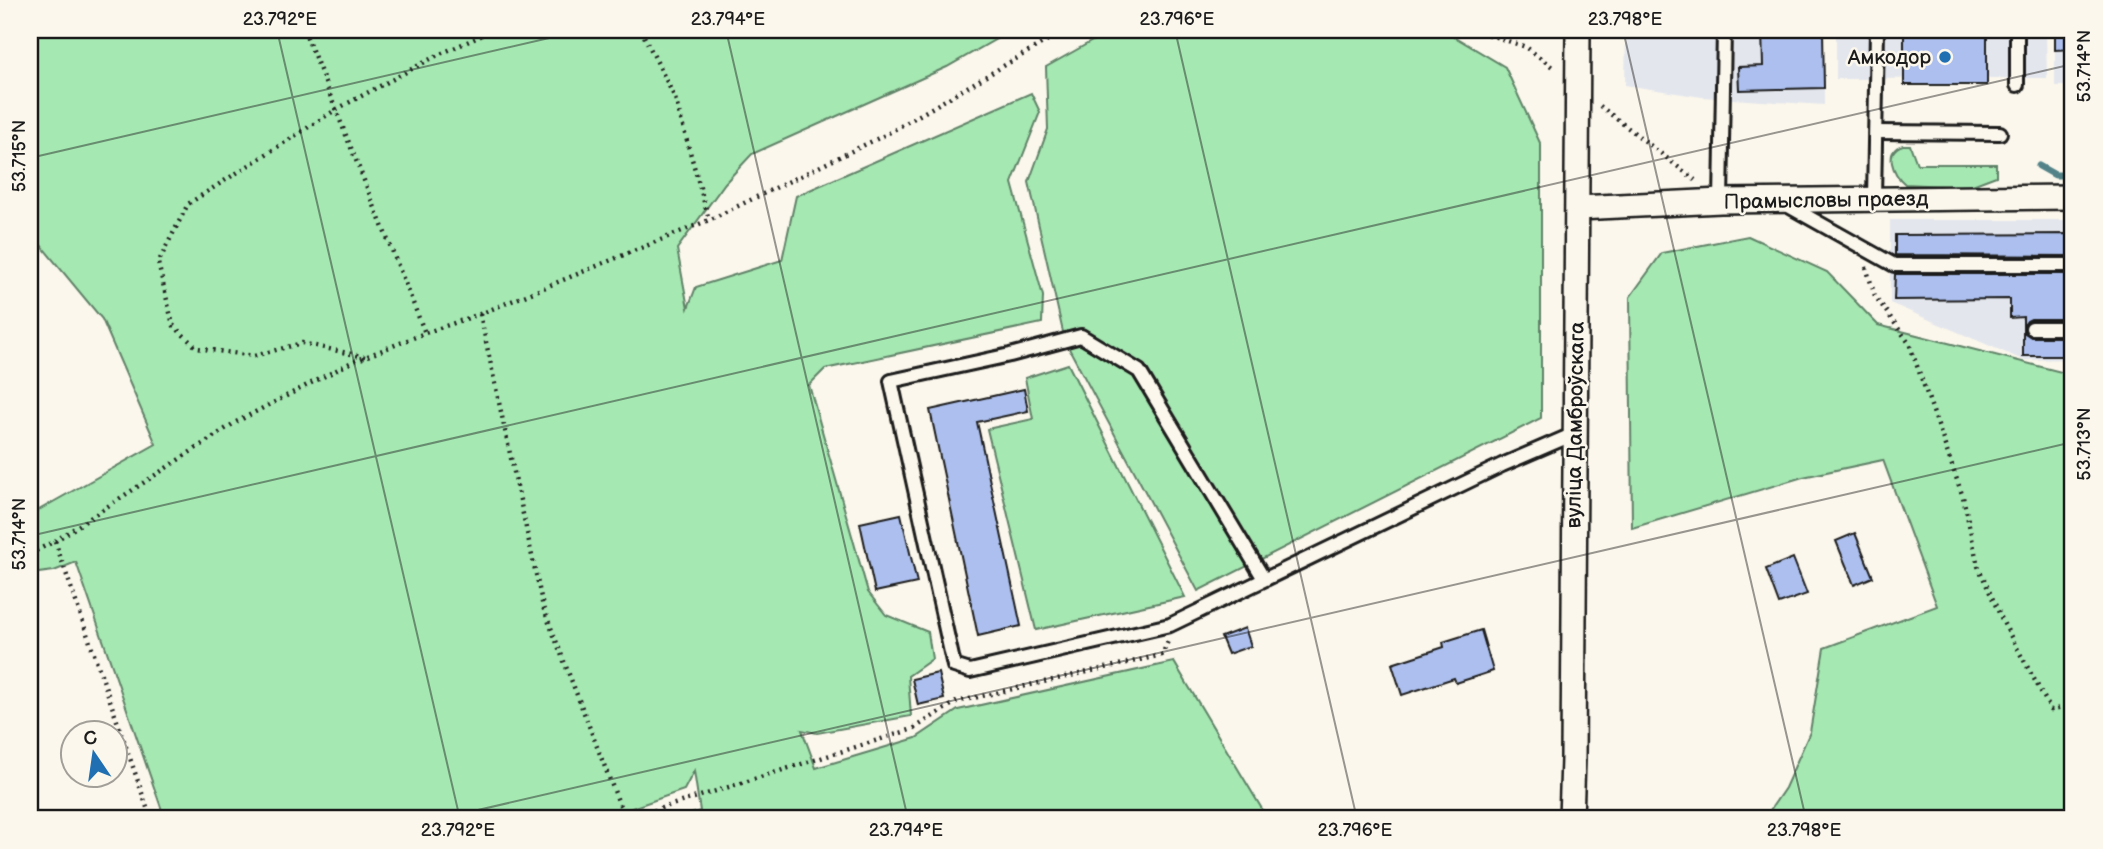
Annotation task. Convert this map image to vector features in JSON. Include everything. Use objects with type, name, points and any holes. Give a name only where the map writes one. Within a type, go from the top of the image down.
[{"type":"street","name":"вуліца Дамброўскага","points":[[1571,819],[1574,747],[1578,30]]},
{"type":"street","name":"Прамысловы праезд","points":[[1578,208],[1721,201],[2073,197]]},
{"type":"lane","points":[[1721,201],[1724,30]]},
{"type":"lane","points":[[1874,199],[1877,30]]},
{"type":"lane","points":[[2017,30],[2017,85]]},
{"type":"lane","points":[[1876,131],[2000,133]]},
{"type":"lane","points":[[1778,200],[1894,265],[2073,265]]},
{"type":"lane","points":[[2032,328],[2073,328]]},
{"type":"lane","points":[[1264,579],[1139,371],[1080,336],[1010,355],[891,381],[954,666],[970,671],[1170,625],[1502,465],[1574,434]]},
{"type":"path","points":[[304,30],[425,333]]},
{"type":"path","points":[[366,357],[302,343],[254,356],[197,348],[173,325],[158,263],[188,204],[337,109],[438,55],[494,30]]},
{"type":"path","points":[[641,30],[675,98],[709,220]]},
{"type":"path","points":[[30,554],[55,541],[236,422],[366,357],[480,314],[709,220],[887,134],[1065,30]]},
{"type":"path","points":[[1475,30],[1526,47],[1721,201]]},
{"type":"path","points":[[1860,246],[1875,296],[1909,343],[1963,497],[1979,566],[2004,624],[2051,710],[2073,704]]},
{"type":"path","points":[[480,314],[543,607],[626,819],[913,729],[957,702],[1161,655],[1168,642],[1170,625]]},
{"type":"path","points":[[55,541],[151,819]]},
{"type":"shaded area","points":[[1626,30],[1824,30],[1824,105],[1702,97],[1625,85]]},
{"type":"shaded area","points":[[1836,30],[2046,30],[2047,78],[1836,79]]},
{"type":"shaded area","points":[[2055,30],[2073,30],[2073,86],[2055,86]]},
{"type":"shaded area","points":[[1890,220],[2073,220],[2073,359],[2023,360],[1890,303]]},
{"type":"green space","points":[[30,30],[1012,30],[947,67],[752,154],[725,183],[677,249],[688,308],[696,287],[782,260],[796,196],[1031,93],[1040,112],[1012,183],[1043,296],[1042,323],[825,369],[809,385],[868,592],[886,615],[928,632],[932,659],[908,676],[911,716],[817,733],[802,730],[816,768],[916,738],[958,710],[1174,662],[1268,819],[677,819],[700,811],[694,771],[684,790],[600,819],[165,819],[76,562],[54,571],[30,574],[30,515],[156,444],[102,319],[30,232]]},
{"type":"green space","points":[[1112,30],[1443,30],[1505,67],[1541,145],[1541,418],[1198,591],[1065,341],[1029,182],[1048,129],[1046,67]]},
{"type":"green space","points":[[1903,145],[1910,145],[1917,164],[1996,164],[1996,176],[1967,187],[1905,184],[1892,163],[1893,152]]},
{"type":"green space","points":[[1748,236],[1827,272],[1878,325],[2073,375],[2073,819],[1764,819],[1785,788],[1810,732],[1824,648],[1937,606],[1883,460],[1803,477],[1632,528],[1630,297],[1662,253]]},
{"type":"green space","points":[[1068,364],[1185,597],[1036,630],[987,429],[1033,419],[1025,378]]},
{"type":"building","points":[[1762,30],[1823,30],[1824,88],[1739,90],[1738,67],[1763,66]]},
{"type":"building","name":"Амкодор","points":[[1904,30],[1987,30],[1987,85],[1904,85]]},
{"type":"building","points":[[2055,30],[2073,30],[2073,49],[2055,50]]},
{"type":"building","points":[[2073,234],[2073,256],[1895,255],[1895,235]]},
{"type":"building","points":[[1895,274],[2073,274],[2073,319],[2031,319],[2023,327],[2023,317],[2010,318],[2010,299],[1894,300]]},
{"type":"building","points":[[2023,327],[2025,333],[2031,337],[2073,337],[2073,356],[2023,356]]},
{"type":"building","points":[[1024,389],[1028,411],[977,422],[1021,626],[978,636],[930,410]]},
{"type":"building","points":[[901,514],[917,583],[875,592],[860,523]]},
{"type":"building","points":[[1855,533],[1873,577],[1854,585],[1836,541]]},
{"type":"building","points":[[1793,558],[1807,594],[1779,604],[1766,569]]},
{"type":"building","points":[[1245,628],[1251,646],[1228,654],[1221,637]]},
{"type":"building","points":[[1481,630],[1493,671],[1456,683],[1454,678],[1402,695],[1392,664],[1444,647],[1443,642]]},
{"type":"building","points":[[938,673],[944,699],[918,705],[912,679]]},
{"type":"waterway","points":[[2039,166],[2055,175],[2073,175]]},
{"type":"place","name":"Амкодор","points":[[1945,57]]}]
